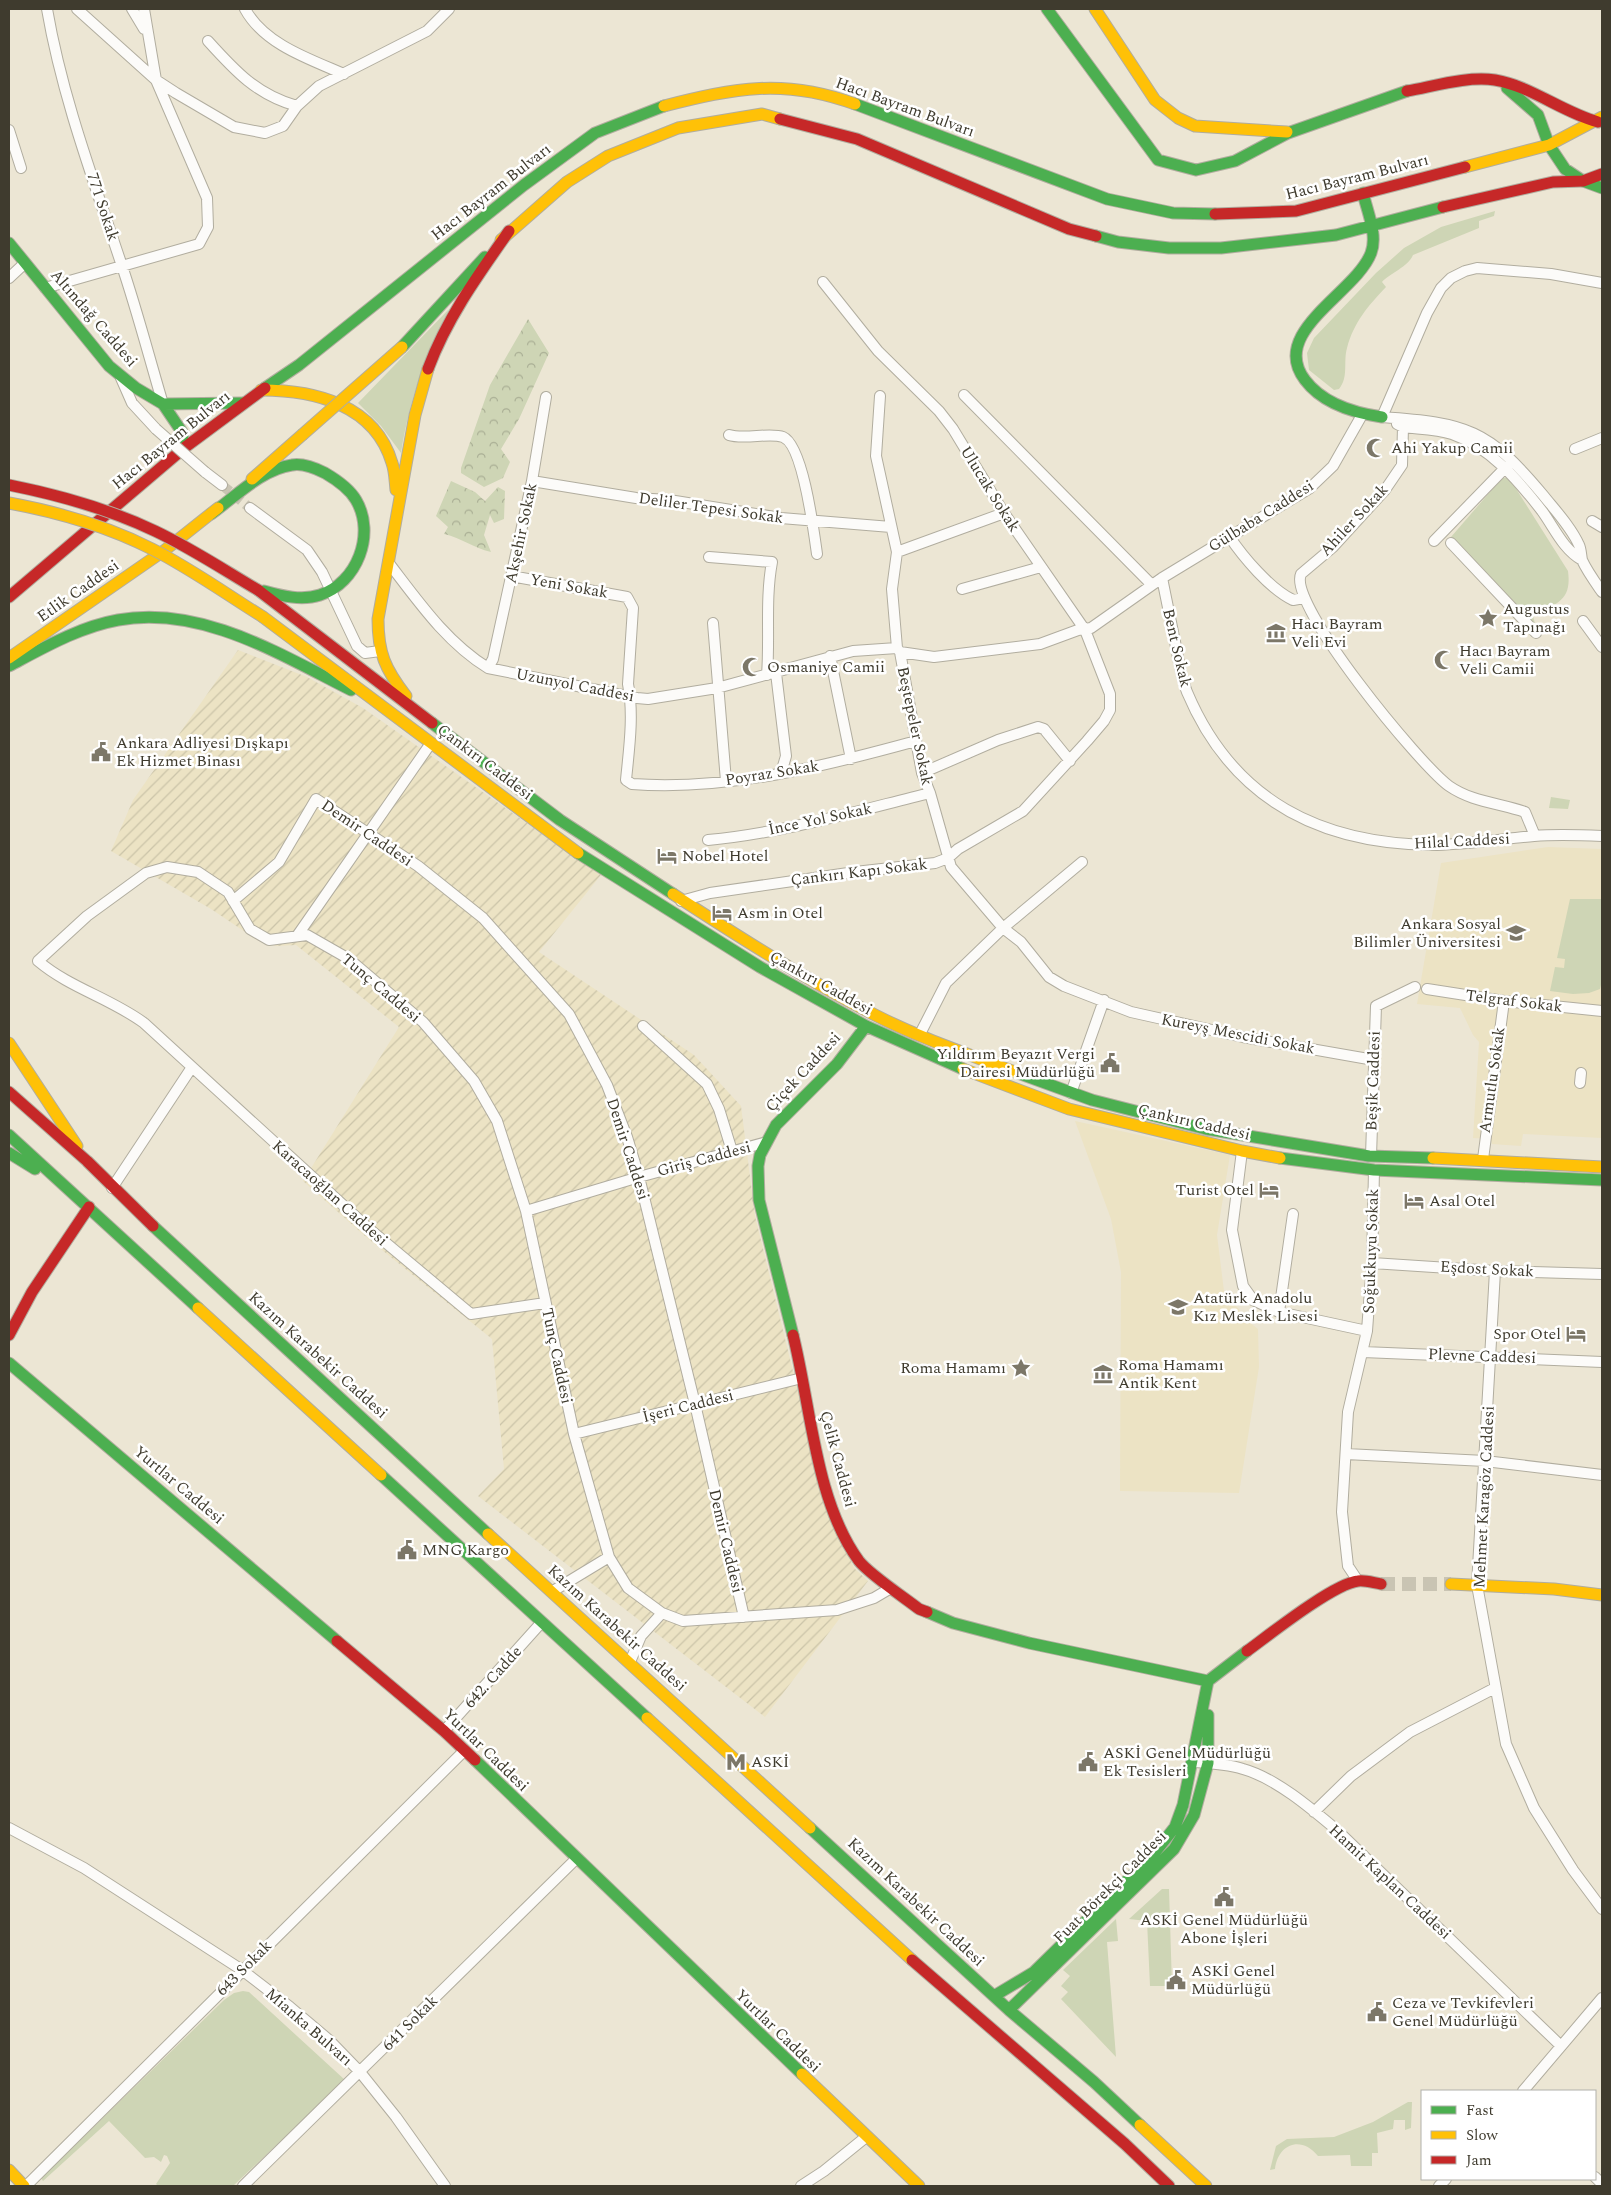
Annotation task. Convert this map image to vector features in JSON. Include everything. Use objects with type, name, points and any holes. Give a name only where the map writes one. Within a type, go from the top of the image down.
[{"type":"main road","points":[[1048,9],[1158,160],[1196,170],[1235,161],[1288,132],[1406,91],[1480,79],[1490,78],[1528,90],[1558,107],[1599,121]]},
{"type":"main road","points":[[1095,9],[1155,100],[1178,118],[1195,126],[1288,132]]},
{"type":"main road","points":[[1501,83],[1538,115],[1549,145],[1564,169],[1583,181],[1602,188]]},
{"type":"main road","name":"Hacı Bayram Bulvarı","points":[[9,597],[184,448],[261,390],[299,365],[524,185],[595,133],[657,108],[724,91],[787,87],[832,96],[1107,199],[1156,210],[1220,214],[1296,210],[1549,145],[1599,121]]},
{"type":"main road","points":[[211,514],[402,347],[509,231],[567,182],[608,156],[678,128],[762,114],[857,139],[1070,229],[1118,242],[1169,248],[1221,248],[1306,240],[1336,235],[1493,194],[1553,182],[1583,181],[1602,174]]},
{"type":"main road","points":[[1363,193],[1374,241],[1367,260],[1298,340],[1294,362],[1296,371],[1314,390],[1338,406],[1362,415],[1382,417]]},
{"type":"main road","points":[[416,710],[390,676],[380,651],[377,619],[396,524],[412,427],[434,353],[463,297],[509,231]]},
{"type":"main road","name":"Altındağ Caddesi","points":[[9,244],[102,357],[121,377],[163,404],[182,432],[184,448]]},
{"type":"main road","points":[[261,390],[280,389],[304,392],[350,408],[367,420],[380,436],[391,459],[396,477],[396,524]]},
{"type":"main road","points":[[163,404],[243,403]]},
{"type":"main road","points":[[211,514],[277,469],[292,465],[307,465],[337,480],[348,489],[358,503],[363,537],[357,566],[349,577],[320,595],[302,597],[282,596],[258,590]]},
{"type":"main road","name":"Çankırı Caddesi","points":[[9,485],[36,490],[102,510],[155,531],[258,590],[560,820],[597,842],[681,901],[875,1015],[1071,1093],[1206,1129],[1269,1142],[1371,1156],[1483,1159],[1602,1167]]},
{"type":"main road","name":"Çankırı Caddesi","points":[[9,503],[81,520],[134,540],[193,573],[263,618],[390,710],[580,854],[760,968],[866,1026],[989,1080],[1069,1109],[1242,1151],[1300,1161],[1374,1170],[1602,1180]]},
{"type":"main road","name":"Etlik Caddesi","points":[[9,658],[165,550],[211,514]]},
{"type":"main road","points":[[9,666],[59,640],[118,620],[150,618],[184,620],[225,631],[276,653],[390,710]]},
{"type":"main road","name":"Çiçek Caddesi","points":[[767,1142],[776,1125],[836,1064],[866,1026]]},
{"type":"main road","points":[[9,1044],[87,1162]]},
{"type":"main road","name":"Kazım Karabekir Caddesi","points":[[9,1092],[1009,2010],[1094,2082],[1206,2186]]},
{"type":"main road","points":[[9,1135],[934,1980],[1125,2144],[1170,2186]]},
{"type":"main road","name":"Çelik Caddesi","points":[[767,1142],[758,1166],[759,1200],[802,1378],[822,1475],[836,1516],[860,1562],[919,1609],[952,1623],[1030,1643],[1208,1680]]},
{"type":"main road","points":[[9,1153],[64,1187]]},
{"type":"main road","points":[[9,1335],[32,1292],[89,1207]]},
{"type":"main road","name":"Yurtlar Caddesi","points":[[9,1363],[444,1731],[919,2186]]},
{"type":"main road","points":[[1208,1680],[1287,1621],[1340,1588],[1358,1581],[1381,1584]]},
{"type":"main road","points":[[1451,1584],[1554,1589],[1602,1595]]},
{"type":"main road","name":"Fuat Börekçi Caddesi","points":[[994,1996],[1034,1972],[1152,1856],[1175,1828],[1184,1805],[1208,1680]]},
{"type":"main road","name":"Fuat Börekçi Caddesi","points":[[1009,2010],[1174,1849],[1194,1815],[1208,1763],[1208,1680]]},
{"type":"main road","points":[[9,2170],[25,2186]]},
{"type":"street","name":"771 Sokak","points":[[47,9],[54,50],[76,127],[122,267],[163,404]]},
{"type":"street","points":[[77,9],[156,80],[234,126],[265,133],[283,126],[297,106],[319,86],[427,31],[448,9]]},
{"type":"street","points":[[132,9],[147,34]]},
{"type":"street","points":[[45,288],[199,244],[208,227],[207,198],[156,80],[144,9]]},
{"type":"street","points":[[245,9],[261,30],[302,56],[344,74]]},
{"type":"street","points":[[208,41],[234,71],[274,100],[297,106]]},
{"type":"street","points":[[9,130],[21,168]]},
{"type":"street","points":[[9,278],[25,263]]},
{"type":"street","points":[[1382,417],[1427,313],[1447,281],[1473,268],[1527,272],[1602,283]]},
{"type":"street","name":"Ulucak Sokak","points":[[823,282],[878,350],[939,411],[1004,513],[1085,630],[1110,694],[1110,710],[1104,721],[1070,761]]},
{"type":"street","points":[[121,377],[132,403],[156,429],[222,485]]},
{"type":"street","points":[[964,395],[1151,584]]},
{"type":"street","name":"Beştepeler Sokak","points":[[880,396],[876,456],[897,552],[892,590],[898,650],[922,772],[930,793],[948,858]]},
{"type":"street","name":"Akşehir Sokak","points":[[488,668],[493,659],[532,481],[546,397]]},
{"type":"street","name":"Gülbaba Caddesi","points":[[1085,630],[1091,628],[1151,584],[1310,488],[1333,466],[1362,415]]},
{"type":"street","points":[[1382,417],[1403,427],[1452,434],[1508,465],[1559,514],[1580,545],[1582,560],[1602,592]]},
{"type":"street","points":[[1382,417],[1438,422],[1474,431],[1502,450],[1508,465]]},
{"type":"street","name":"Ahiler Sokak","points":[[1403,427],[1402,464],[1385,490],[1333,547],[1301,574],[1299,579],[1304,598],[1312,616],[1341,660],[1434,774],[1467,796],[1525,812],[1535,836]]},
{"type":"street","points":[[728,435],[783,437],[791,444],[802,470],[816,554]]},
{"type":"street","points":[[1575,449],[1602,438]]},
{"type":"street","points":[[1434,541],[1508,465]]},
{"type":"street","name":"Deliler Tepesi Sokak","points":[[532,481],[636,498],[655,498],[782,518],[891,526]]},
{"type":"street","points":[[250,508],[307,550],[322,572],[357,646],[365,653],[380,651]]},
{"type":"street","points":[[897,552],[1004,513]]},
{"type":"street","points":[[1592,521],[1602,527]]},
{"type":"street","points":[[1229,536],[1247,561],[1279,590],[1293,600],[1304,598]]},
{"type":"street","points":[[1451,543],[1536,633]]},
{"type":"street","points":[[709,557],[772,562],[768,584],[767,618],[772,674],[786,756],[781,773]]},
{"type":"street","name":"Uzunyol Caddesi","points":[[388,562],[439,627],[468,656],[488,668],[648,698],[717,688],[853,651],[898,650],[934,657],[1040,644],[1085,630]]},
{"type":"street","points":[[962,589],[1041,567]]},
{"type":"street","name":"Yeni Sokak","points":[[511,576],[627,597],[633,608],[628,684],[630,695]]},
{"type":"street","name":"Bent Sokak","points":[[1162,578],[1186,691],[1214,742]]},
{"type":"street","points":[[1583,620],[1602,647]]},
{"type":"street","points":[[713,623],[726,781]]},
{"type":"street","points":[[830,656],[851,759]]},
{"type":"street","name":"Poyraz Sokak","points":[[630,695],[626,780],[632,784],[688,785],[810,769],[916,741]]},
{"type":"street","points":[[922,772],[998,740],[1038,727],[1044,729],[1070,761],[1023,811],[958,849],[948,858]]},
{"type":"street","name":"Hilal Caddesi","points":[[1214,742],[1240,776],[1267,799],[1293,815],[1338,831],[1395,842],[1437,845],[1535,836],[1602,836]]},
{"type":"street","points":[[233,901],[250,929],[269,940],[297,936],[366,833],[432,743]]},
{"type":"street","name":"İnce Yol Sokak","points":[[708,840],[730,838],[836,816],[930,793]]},
{"type":"street","name":"Demir Caddesi","points":[[233,901],[279,862],[316,799],[418,866],[483,918],[569,1014],[607,1086],[627,1137],[639,1177],[695,1404],[744,1617]]},
{"type":"street","name":"Çankırı Kapı Sokak","points":[[681,901],[710,892],[935,863],[948,858],[950,867],[1003,928],[1021,942],[1056,982],[1104,1000]]},
{"type":"street","points":[[920,1034],[946,983],[1003,928],[1082,862]]},
{"type":"street","name":"Karacaoğlan Caddesi","points":[[233,901],[228,892],[198,872],[168,867],[146,873],[87,916],[38,961],[66,982],[112,1002],[144,1023],[367,1227],[471,1314],[545,1303]]},
{"type":"street","name":"Tunç Caddesi","points":[[297,936],[307,935],[349,959],[423,1022],[474,1081],[497,1122],[526,1212],[574,1434],[609,1557],[628,1588],[662,1613],[683,1621],[837,1610],[874,1598],[891,1588]]},
{"type":"street","name":"Beşik Caddesi","points":[[1371,1156],[1376,1006],[1415,987]]},
{"type":"street","name":"Telgraf Sokak","points":[[1427,989],[1504,1001],[1602,1011]]},
{"type":"street","points":[[1071,1093],[1104,1000]]},
{"type":"street","name":"Kureyş Mescidi Sokak","points":[[1104,1000],[1131,1012],[1243,1038],[1374,1060]]},
{"type":"street","name":"Armutlu Sokak","points":[[1483,1159],[1484,1138],[1504,1001]]},
{"type":"street","points":[[643,1026],[707,1084],[720,1109],[732,1151]]},
{"type":"street","points":[[112,1188],[192,1068]]},
{"type":"street","name":"Giriş Caddesi","points":[[526,1212],[639,1177],[767,1142]]},
{"type":"street","points":[[1242,1151],[1232,1230],[1243,1286],[1253,1300],[1279,1312],[1367,1331]]},
{"type":"street","name":"Soğukkuyu Sokak","points":[[1358,1581],[1348,1566],[1342,1512],[1348,1412],[1367,1331],[1372,1263],[1374,1170]]},
{"type":"street","points":[[1279,1312],[1293,1214]]},
{"type":"street","name":"Eşdost Sokak","points":[[1372,1263],[1495,1271],[1602,1274]]},
{"type":"street","name":"Mehmet Karagöz Caddesi","points":[[1495,1271],[1478,1585],[1495,1688],[1506,1744],[1534,1808],[1573,1870],[1602,1909]]},
{"type":"street","name":"Plevne Caddesi","points":[[1363,1352],[1602,1362]]},
{"type":"street","name":"İşeri Caddesi","points":[[574,1434],[802,1378]]},
{"type":"street","points":[[1346,1454],[1485,1460],[1602,1475]]},
{"type":"street","points":[[553,1591],[609,1557]]},
{"type":"street","points":[[630,1662],[641,1636],[662,1613]]},
{"type":"street","name":"642. Cadde","points":[[444,1731],[541,1623]]},
{"type":"street","points":[[1314,1812],[1351,1776],[1410,1732],[1495,1688]]},
{"type":"street","name":"643 Sokak","points":[[25,2186],[464,1751]]},
{"type":"street","name":"Hamit Kaplan Caddesi","points":[[1193,1762],[1244,1769],[1275,1784],[1314,1812],[1339,1832],[1561,2046]]},
{"type":"street","name":"Mianka Bulvarı","points":[[9,1828],[84,1868],[242,1970],[290,2007],[329,2040],[360,2072],[396,2117],[445,2186]]},
{"type":"street","name":"641 Sokak","points":[[243,2186],[576,1859]]},
{"type":"street","points":[[1524,2090],[1602,1998]]},
{"type":"street","points":[[801,2186],[824,2171],[866,2137]]},
{"type":"shaded area","points":[[238,650],[307,677],[363,708],[601,875],[539,952],[694,1055],[741,1106],[755,1216],[825,1502],[854,1568],[868,1581],[765,1717],[478,1496],[504,1469],[492,1339],[366,1237],[303,1181],[399,1027],[296,945],[276,946],[257,940],[211,909],[111,851],[133,800]]},
{"type":"shaded area","name":"Ankara Sosyal Bilimler Üniversitesi","points":[[1548,847],[1602,849],[1602,1138],[1523,1134],[1521,1146],[1492,1144],[1490,1139],[1473,1138],[1479,1042],[1473,1035],[1460,1008],[1417,1004],[1441,863]]},
{"type":"shaded area","name":"Atatürk Anadolu Kız Meslek Lisesi","points":[[1075,1121],[1230,1155],[1217,1235],[1224,1291],[1249,1322],[1258,1329],[1259,1367],[1239,1493],[1120,1491],[1121,1272],[1111,1219]]},
{"type":"green space","points":[[1495,211],[1494,216],[1479,221],[1479,228],[1413,255],[1407,263],[1382,282],[1386,287],[1362,315],[1350,339],[1346,353],[1344,380],[1339,389],[1334,390],[1309,370],[1307,353],[1314,338],[1376,273],[1404,248],[1441,227]]},
{"type":"green space","points":[[449,309],[419,379],[401,453],[381,426],[358,403]]},
{"type":"green space","points":[[528,319],[549,353],[519,419],[501,449],[510,462],[503,478],[484,487],[461,473],[461,468],[490,385]]},
{"type":"green space","points":[[1502,478],[1508,478],[1515,487],[1568,571],[1568,589],[1565,595],[1556,604],[1533,616],[1537,631],[1451,537]]},
{"type":"green space","points":[[451,481],[475,492],[485,501],[498,487],[505,491],[504,519],[494,523],[490,515],[484,535],[491,552],[444,534],[448,527],[436,516]]},
{"type":"green space","points":[[1551,797],[1570,800],[1568,809],[1549,808]]},
{"type":"green space","points":[[1570,899],[1602,899],[1602,981],[1600,989],[1589,993],[1573,994],[1550,991],[1555,967],[1564,968],[1565,959],[1557,958]]},
{"type":"green space","points":[[1162,1889],[1169,1889],[1172,1986],[1150,1986],[1147,1921],[1129,1919]]},
{"type":"green space","points":[[1116,1919],[1118,1941],[1107,1942],[1116,2057],[1061,1999],[1068,1992],[1061,1986],[1070,1976],[1063,1970]]},
{"type":"green space","points":[[249,1992],[345,2080],[233,2186],[158,2186],[156,2184],[170,2163],[167,2156],[164,2155],[161,2162],[154,2157],[145,2158],[109,2121],[43,2181],[41,2178],[224,2000],[234,1993]]},
{"type":"green space","points":[[1408,2102],[1412,2102],[1411,2128],[1405,2130],[1405,2120],[1394,2120],[1393,2129],[1377,2133],[1378,2153],[1372,2153],[1372,2166],[1351,2166],[1350,2155],[1318,2156],[1305,2146],[1298,2144],[1285,2148],[1277,2160],[1275,2169],[1270,2170],[1276,2146],[1287,2139],[1334,2137],[1373,2122]]},
{"type":"tunnel","points":[[222,485],[250,508]]},
{"type":"tunnel","points":[[1381,1584],[1451,1584]]},
{"type":"traffic: fast","points":[[1047,9],[1158,160],[1196,170],[1235,161],[1288,133],[1407,91]]},
{"type":"traffic: fast","points":[[1507,88],[1538,115],[1549,145],[1565,169],[1583,181],[1602,188]]},
{"type":"traffic: fast","points":[[855,104],[1107,199],[1173,213],[1215,214]]},
{"type":"traffic: fast","points":[[265,388],[299,365],[524,185],[595,133],[664,106]]},
{"type":"traffic: fast","points":[[1363,193],[1373,231],[1371,253],[1362,268],[1306,329],[1298,346],[1297,362],[1305,380],[1312,388],[1330,401],[1350,410],[1382,417]]},
{"type":"traffic: fast","points":[[1096,236],[1118,242],[1169,248],[1221,248],[1336,235],[1443,207]]},
{"type":"traffic: fast","points":[[9,243],[109,366],[136,388],[163,404],[182,432],[184,448]]},
{"type":"traffic: fast","points":[[402,347],[485,257]]},
{"type":"traffic: fast","points":[[163,404],[243,403]]},
{"type":"traffic: fast","points":[[211,514],[260,478],[270,472],[292,465],[305,465],[325,473],[334,478],[356,500],[362,513],[363,542],[353,569],[344,580],[333,589],[320,595],[306,598],[278,595],[264,591]]},
{"type":"traffic: fast","points":[[9,666],[62,639],[89,628],[118,620],[149,617],[209,626],[239,636],[268,648],[351,690]]},
{"type":"traffic: fast","points":[[432,723],[560,820],[673,894]]},
{"type":"traffic: fast","points":[[578,853],[760,967],[866,1026],[963,1069]]},
{"type":"traffic: fast","points":[[793,1335],[759,1200],[758,1166],[760,1155],[776,1125],[837,1064],[866,1026]]},
{"type":"traffic: fast","points":[[1015,1072],[1092,1100],[1206,1129],[1369,1156],[1433,1158]]},
{"type":"traffic: fast","points":[[9,1135],[198,1308]]},
{"type":"traffic: fast","points":[[9,1153],[35,1169]]},
{"type":"traffic: fast","points":[[1280,1158],[1374,1170],[1602,1180]]},
{"type":"traffic: fast","points":[[153,1226],[488,1534]]},
{"type":"traffic: fast","points":[[9,1363],[337,1641]]},
{"type":"traffic: fast","points":[[381,1475],[647,1718]]},
{"type":"traffic: fast","points":[[927,1612],[953,1623],[1029,1643],[1208,1681]]},
{"type":"traffic: fast","points":[[994,1996],[1034,1972],[1152,1856],[1175,1827],[1183,1805],[1208,1681],[1247,1651]]},
{"type":"traffic: fast","points":[[1009,2010],[1174,1849],[1194,1815],[1208,1763],[1208,1715]]},
{"type":"traffic: fast","points":[[475,1760],[802,2074]]},
{"type":"traffic: fast","points":[[810,1828],[1009,2010],[1094,2082],[1140,2125]]},
{"type":"traffic: slow","points":[[1095,9],[1155,100],[1178,118],[1195,126],[1287,132]]},
{"type":"traffic: slow","points":[[664,106],[714,94],[760,88],[805,91],[855,104]]},
{"type":"traffic: slow","points":[[501,240],[567,182],[608,156],[678,128],[762,114],[780,119]]},
{"type":"traffic: slow","points":[[1465,167],[1549,145],[1602,117]]},
{"type":"traffic: slow","points":[[302,435],[402,347]]},
{"type":"traffic: slow","points":[[406,696],[384,660],[379,642],[378,619],[415,415],[428,369]]},
{"type":"traffic: slow","points":[[261,390],[302,393],[322,398],[357,414],[372,427],[384,443],[393,466],[396,490]]},
{"type":"traffic: slow","points":[[252,479],[302,435]]},
{"type":"traffic: slow","points":[[9,503],[46,511],[118,533],[180,564],[263,617]]},
{"type":"traffic: slow","points":[[9,658],[165,550],[218,508]]},
{"type":"traffic: slow","points":[[263,617],[578,853]]},
{"type":"traffic: slow","points":[[673,894],[772,957],[875,1015],[927,1038],[1015,1072]]},
{"type":"traffic: slow","points":[[9,1043],[77,1146]]},
{"type":"traffic: slow","points":[[963,1069],[1069,1109],[1242,1151],[1280,1158]]},
{"type":"traffic: slow","points":[[1433,1158],[1602,1167]]},
{"type":"traffic: slow","points":[[198,1308],[381,1475]]},
{"type":"traffic: slow","points":[[488,1534],[810,1828]]},
{"type":"traffic: slow","points":[[1451,1584],[1554,1589],[1602,1595]]},
{"type":"traffic: slow","points":[[647,1718],[912,1960]]},
{"type":"traffic: slow","points":[[802,2074],[919,2186]]},
{"type":"traffic: slow","points":[[1140,2125],[1206,2186]]},
{"type":"traffic: slow","points":[[9,2170],[24,2186]]},
{"type":"traffic: jam","points":[[1407,91],[1462,80],[1495,80],[1534,93],[1585,118],[1598,122]]},
{"type":"traffic: jam","points":[[780,119],[857,139],[1069,229],[1096,236]]},
{"type":"traffic: jam","points":[[1215,214],[1296,211],[1465,167]]},
{"type":"traffic: jam","points":[[1443,207],[1553,182],[1583,181],[1602,174]]},
{"type":"traffic: jam","points":[[428,369],[444,332],[475,281],[509,231]]},
{"type":"traffic: jam","points":[[9,597],[184,448],[265,388]]},
{"type":"traffic: jam","points":[[9,485],[84,504],[138,523],[182,545],[258,590]]},
{"type":"traffic: jam","points":[[258,590],[432,723]]},
{"type":"traffic: jam","points":[[9,1092],[87,1161],[153,1226]]},
{"type":"traffic: jam","points":[[9,1335],[32,1292],[89,1207]]},
{"type":"traffic: jam","points":[[793,1335],[816,1452],[833,1510],[844,1537],[864,1566],[919,1609],[927,1612]]},
{"type":"traffic: jam","points":[[1247,1651],[1301,1611],[1333,1591],[1358,1581],[1381,1584]]},
{"type":"traffic: jam","points":[[337,1641],[444,1731],[475,1760]]},
{"type":"traffic: jam","points":[[912,1960],[1125,2144],[1169,2186]]},
{"type":"place","name":"Ahi Yakup Camii","points":[[1376,448]]},
{"type":"place","name":"Augustus Tapınağı","points":[[1488,618]]},
{"type":"place","name":"Hacı Bayram Veli Evi","points":[[1276,633]]},
{"type":"place","name":"Hacı Bayram Veli Camii","points":[[1444,660]]},
{"type":"place","name":"Osmaniye Camii","points":[[752,667]]},
{"type":"place","name":"Ankara Adliyesi Dışkapı Ek Hizmet Binası","points":[[101,752]]},
{"type":"place","name":"Nobel Hotel","points":[[667,856]]},
{"type":"place","name":"Asm in Otel","points":[[722,913]]},
{"type":"place","name":"Ankara Sosyal Bilimler Üniversitesi","points":[[1516,933]]},
{"type":"place","name":"Yıldırım Beyazıt Vergi Dairesi Müdürlüğü","points":[[1110,1063]]},
{"type":"place","name":"Turist Otel","points":[[1269,1190]]},
{"type":"place","name":"Asal Otel","points":[[1414,1201]]},
{"type":"place","name":"Atatürk Anadolu Kız Meslek Lisesi","points":[[1178,1307]]},
{"type":"place","name":"Spor Otel","points":[[1576,1334]]},
{"type":"place","name":"Roma Hamamı","points":[[1021,1368]]},
{"type":"place","name":"Roma Hamamı Antik Kent","points":[[1103,1374]]},
{"type":"place","name":"MNG Kargo","points":[[407,1550]]},
{"type":"place","name":"ASKİ","points":[[736,1762]]},
{"type":"place","name":"ASKİ Genel Müdürlüğü Ek Tesisleri","points":[[1088,1762]]},
{"type":"place","name":"ASKİ Genel Müdürlüğü Abone İşleri","points":[[1224,1897]]},
{"type":"place","name":"ASKİ Genel Müdürlüğü","points":[[1176,1980]]},
{"type":"place","name":"Ceza ve Tevkifevleri Genel Müdürlüğü","points":[[1377,2012]]}]
